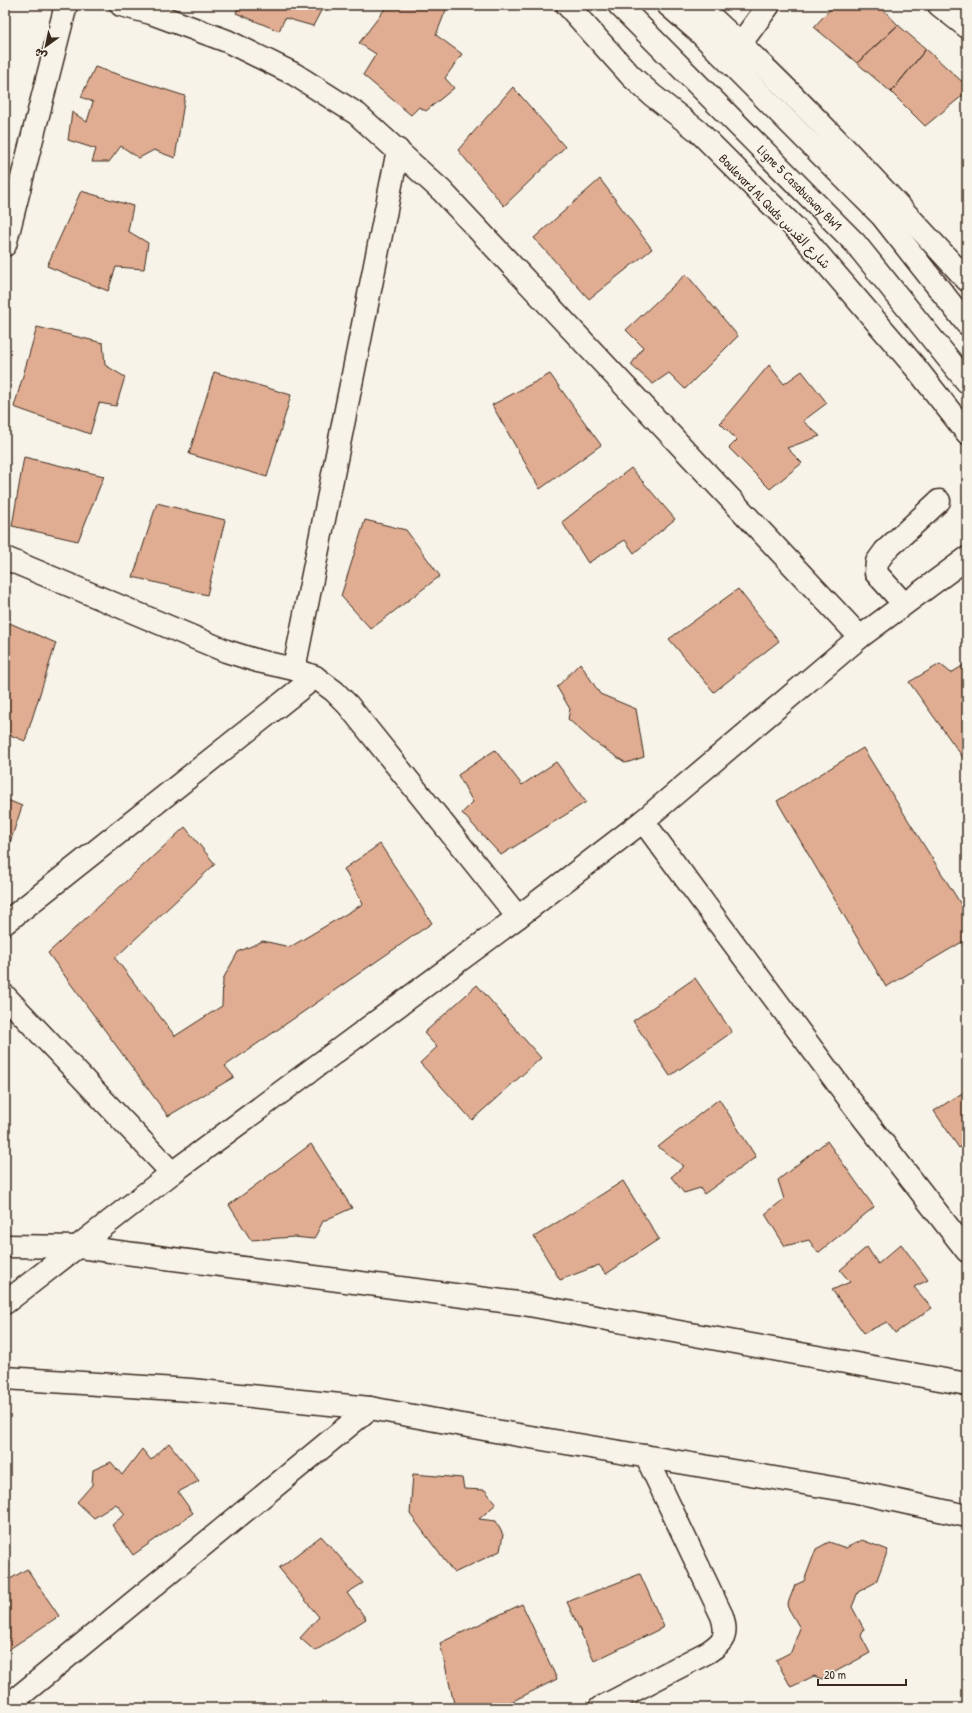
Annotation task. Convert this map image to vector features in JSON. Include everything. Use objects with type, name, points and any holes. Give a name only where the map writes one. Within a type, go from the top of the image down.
[{"type":"street","points":[[5,245],[66,5]]},
{"type":"street","points":[[121,5],[151,13],[227,41],[294,74],[357,114],[442,191],[860,637]]},
{"type":"street","name":"Boulevard Al Quds شارع القدس","points":[[567,5],[631,76],[652,95],[698,130],[801,234],[916,368],[967,433]]},
{"type":"street","name":"Ligne 5 Casabusway BW1","points":[[619,5],[855,243],[967,382]]},
{"type":"street","points":[[668,5],[699,32],[882,216],[967,324]]},
{"type":"street","points":[[698,5],[741,43],[856,161],[967,280]]},
{"type":"street","points":[[741,43],[769,5]]},
{"type":"street","points":[[940,5],[967,27]]},
{"type":"street","points":[[294,669],[398,150]]},
{"type":"street","points":[[904,604],[876,573],[877,562],[885,552],[939,501]]},
{"type":"street","points":[[5,558],[226,651],[258,661],[294,669],[315,677],[334,691],[348,705],[518,917]]},
{"type":"street","points":[[5,1303],[79,1247],[172,1173],[518,917],[643,821],[860,637],[967,558]]},
{"type":"street","points":[[5,923],[315,677]]},
{"type":"street","points":[[643,821],[858,1111],[967,1251]]},
{"type":"street","points":[[5,996],[172,1173]]},
{"type":"street","points":[[5,1246],[79,1247],[518,1303],[967,1384]]},
{"type":"street","points":[[5,1378],[191,1390],[370,1408],[857,1492],[967,1516]]},
{"type":"street","points":[[5,1708],[370,1408]]},
{"type":"street","points":[[600,1708],[708,1652],[719,1645],[724,1636],[725,1626],[722,1616],[646,1456]]},
{"type":"building","points":[[239,5],[324,5],[313,26],[285,18],[279,31],[236,13]]},
{"type":"building","points":[[388,5],[448,5],[436,35],[462,54],[445,78],[454,88],[426,111],[419,107],[411,115],[363,75],[376,54],[359,43]]},
{"type":"building","points":[[834,5],[879,5],[898,25],[857,63],[814,27]]},
{"type":"building","points":[[898,25],[926,49],[891,92],[857,63]]},
{"type":"building","points":[[926,49],[967,86],[967,92],[925,126],[891,92]]},
{"type":"building","points":[[95,67],[185,96],[175,158],[154,150],[139,158],[121,146],[109,162],[92,162],[96,149],[68,140],[72,112],[87,122],[93,102],[81,97]]},
{"type":"building","points":[[513,87],[565,147],[504,206],[458,150]]},
{"type":"building","points":[[600,179],[652,249],[589,299],[534,238]]},
{"type":"building","points":[[81,191],[133,206],[128,231],[148,243],[144,269],[116,267],[108,291],[47,266]]},
{"type":"building","points":[[686,274],[738,336],[685,389],[669,373],[653,384],[631,365],[643,347],[626,330]]},
{"type":"building","points":[[37,327],[103,343],[105,365],[125,377],[116,406],[99,403],[90,434],[14,407]]},
{"type":"building","points":[[769,365],[784,384],[802,371],[827,403],[803,421],[820,436],[787,448],[802,463],[770,489],[729,448],[737,440],[720,423]]},
{"type":"building","points":[[214,372],[291,395],[267,477],[189,454]]},
{"type":"building","points":[[550,374],[601,445],[540,489],[492,405]]},
{"type":"building","points":[[24,457],[104,476],[78,541],[12,526]]},
{"type":"building","points":[[631,468],[675,519],[634,553],[625,540],[588,563],[562,522]]},
{"type":"building","points":[[157,503],[225,520],[207,595],[133,577]]},
{"type":"building","points":[[365,520],[406,530],[440,576],[371,629],[341,596]]},
{"type":"building","points":[[738,589],[779,641],[714,692],[669,639]]},
{"type":"building","points":[[5,621],[56,643],[25,741],[5,733]]},
{"type":"building","points":[[580,663],[600,694],[636,709],[644,757],[626,763],[593,741],[568,719],[570,709],[557,687]]},
{"type":"building","points":[[967,663],[967,763],[909,682],[940,664],[951,673]]},
{"type":"building","points":[[863,748],[967,914],[967,939],[886,987],[777,801]]},
{"type":"building","points":[[495,750],[522,785],[556,762],[586,802],[501,855],[462,813],[473,802],[458,775]]},
{"type":"building","points":[[5,799],[22,806],[5,858]]},
{"type":"building","points":[[185,827],[215,864],[115,958],[175,1036],[222,1006],[223,979],[238,952],[263,941],[290,947],[363,904],[344,869],[380,844],[432,923],[225,1066],[234,1077],[168,1116],[48,953]]},
{"type":"building","points":[[695,978],[732,1032],[670,1076],[633,1021]]},
{"type":"building","points":[[477,985],[541,1058],[472,1120],[420,1063],[437,1047],[424,1033]]},
{"type":"building","points":[[967,1090],[967,1142],[959,1148],[934,1111]]},
{"type":"building","points":[[719,1099],[756,1157],[704,1194],[700,1188],[684,1193],[671,1177],[684,1166],[658,1147]]},
{"type":"building","points":[[827,1141],[874,1207],[818,1253],[809,1240],[785,1246],[765,1214],[784,1199],[778,1180]]},
{"type":"building","points":[[311,1144],[352,1208],[323,1221],[314,1239],[294,1237],[251,1240],[229,1205]]},
{"type":"building","points":[[623,1181],[659,1239],[606,1274],[599,1265],[560,1280],[534,1237]]},
{"type":"building","points":[[901,1244],[928,1280],[914,1287],[932,1308],[895,1333],[887,1322],[864,1333],[832,1290],[850,1282],[840,1270],[867,1247],[878,1264]]},
{"type":"building","points":[[169,1443],[199,1481],[178,1492],[193,1513],[133,1555],[112,1525],[125,1514],[116,1504],[94,1518],[77,1502],[92,1485],[93,1470],[111,1462],[122,1475],[142,1449],[151,1460]]},
{"type":"building","points":[[413,1474],[462,1478],[464,1489],[485,1490],[496,1504],[479,1519],[496,1521],[503,1535],[500,1551],[454,1573],[410,1514]]},
{"type":"building","points":[[321,1536],[363,1583],[347,1593],[366,1619],[315,1651],[300,1638],[319,1617],[279,1568]]},
{"type":"building","points":[[862,1540],[888,1550],[876,1582],[858,1592],[852,1607],[864,1629],[861,1636],[870,1653],[822,1679],[814,1676],[791,1687],[776,1660],[791,1652],[800,1628],[787,1606],[795,1585],[804,1581],[816,1549],[829,1542],[846,1548]]},
{"type":"building","points":[[27,1569],[59,1616],[5,1652],[5,1582]]},
{"type":"building","points":[[640,1574],[664,1627],[594,1661],[567,1602]]},
{"type":"building","points":[[522,1604],[557,1679],[499,1708],[455,1708],[440,1643]]}]
